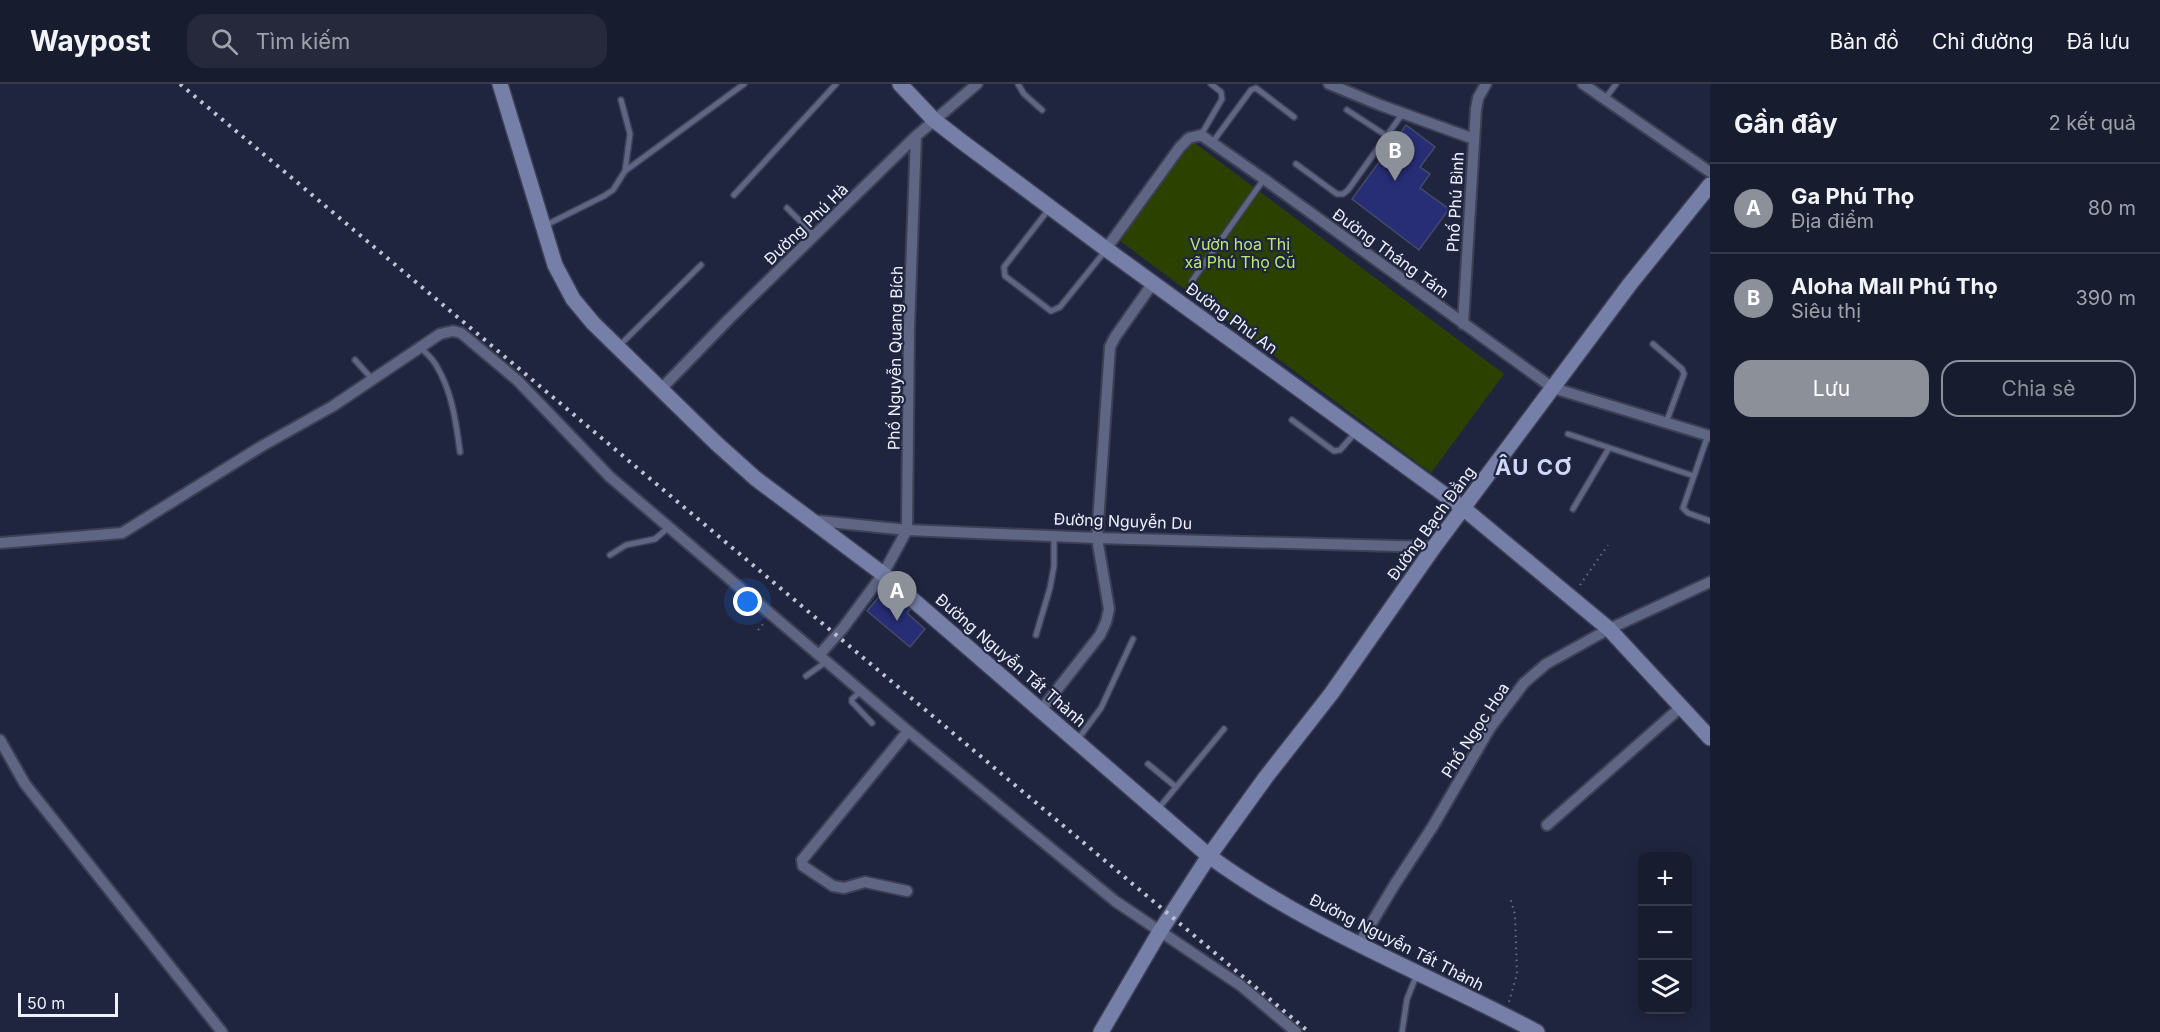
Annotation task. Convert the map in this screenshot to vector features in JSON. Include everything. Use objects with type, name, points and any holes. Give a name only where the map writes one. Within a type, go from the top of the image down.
[{"type":"street","name":"Đường Nguyễn Tất Thành","points":[[500,84],[555,265],[573,299],[593,323],[660,390],[755,478],[883,574],[1209,856],[1263,893],[1359,944],[1537,1032]]},
{"type":"street","name":"Đường Phú An","points":[[900,84],[934,120],[1050,208],[1463,508]]},
{"type":"street","name":"Đường Phú Hà","points":[[660,390],[729,319],[916,136],[977,84]]},
{"type":"street","points":[[1329,84],[1474,139]]},
{"type":"street","name":"Phố Phú Bình","points":[[1464,324],[1474,139],[1478,98],[1486,84]]},
{"type":"street","points":[[1583,84],[1710,172]]},
{"type":"street","name":"Đường Tháng Tám","points":[[1201,135],[1553,388],[1709,435]]},
{"type":"street","points":[[1106,249],[1180,147],[1189,138],[1201,135]]},
{"type":"street","name":"Phố Nguyễn Quang Bích","points":[[824,658],[883,574],[907,530],[909,327],[916,136]]},
{"type":"street","name":"Đường Bạch Đằng","points":[[1101,1032],[1209,856],[1266,777],[1331,694],[1434,547],[1630,284],[1710,185]]},
{"type":"street","points":[[1041,710],[1100,635],[1106,622],[1109,609],[1097,538],[1110,347],[1114,337],[1153,283]]},
{"type":"street","points":[[2,542],[122,533],[262,446],[326,411],[446,332],[453,331],[468,338],[517,380],[606,473],[908,730],[1118,903],[1240,985],[1296,1032]]},
{"type":"street","points":[[1463,508],[1609,629],[1710,738]]},
{"type":"street","name":"Đường Nguyễn Du","points":[[810,519],[907,530],[1097,538],[1434,547]]},
{"type":"street","name":"Phố Ngọc Hoa","points":[[1359,944],[1433,826],[1490,728],[1524,683],[1546,664],[1609,629],[1710,582]]},
{"type":"street","points":[[1547,825],[1681,706]]},
{"type":"street","points":[[907,891],[865,882],[844,888],[833,886],[803,866],[802,860],[908,730]]},
{"type":"street","points":[[0,740],[3,751],[25,784],[222,1032]]},
{"type":"lane","points":[[542,226],[613,190],[626,171],[744,84]]},
{"type":"lane","points":[[734,195],[836,84]]},
{"type":"lane","points":[[1018,84],[1024,94],[1042,110]]},
{"type":"lane","points":[[1201,135],[1222,99],[1221,92],[1211,84]]},
{"type":"lane","points":[[1605,99],[1616,84]]},
{"type":"lane","points":[[1212,143],[1251,90],[1256,88],[1294,117]]},
{"type":"lane","points":[[621,100],[630,134],[626,171]]},
{"type":"lane","points":[[1347,110],[1387,136]]},
{"type":"lane","points":[[1296,164],[1337,194],[1343,194],[1403,113]]},
{"type":"lane","points":[[1192,281],[1264,179]]},
{"type":"lane","points":[[787,208],[815,236]]},
{"type":"lane","points":[[1050,208],[1004,267],[1004,272],[1005,276],[1051,311],[1060,307],[1106,249]]},
{"type":"lane","points":[[618,348],[701,265]]},
{"type":"lane","points":[[1653,344],[1682,369],[1684,374],[1666,423]]},
{"type":"lane","points":[[421,348],[436,364],[449,394],[460,452]]},
{"type":"lane","points":[[355,360],[373,380]]},
{"type":"lane","points":[[1292,420],[1334,451],[1340,450],[1357,431]]},
{"type":"lane","points":[[1569,434],[1694,476]]},
{"type":"lane","points":[[1709,435],[1683,508],[1688,513],[1710,521]]},
{"type":"lane","points":[[1573,509],[1609,448]]},
{"type":"lane","points":[[610,555],[626,545],[655,539],[669,526]]},
{"type":"lane","points":[[1036,635],[1050,588],[1054,536]]},
{"type":"lane","points":[[1077,740],[1101,708],[1133,639]]},
{"type":"lane","points":[[806,676],[824,658]]},
{"type":"lane","points":[[861,690],[852,702],[872,723]]},
{"type":"lane","points":[[1157,810],[1224,729]]},
{"type":"lane","points":[[1148,764],[1176,788]]},
{"type":"lane","points":[[1402,1032],[1407,999],[1418,973]]},
{"type":"path","points":[[1571,597],[1608,545]]},
{"type":"path","points":[[1505,1016],[1517,974],[1515,915],[1510,897]]},
{"type":"green space","name":"Vườn hoa Thị xã Phú Thọ Cũ","points":[[1192,141],[1504,374],[1431,473],[1119,240]]},
{"type":"building","points":[[1406,125],[1435,147],[1420,167],[1430,174],[1420,188],[1449,209],[1419,250],[1352,199]]},
{"type":"building","points":[[882,593],[889,599],[894,594],[911,608],[907,613],[925,629],[910,647],[867,611]]},
{"type":"railway","points":[[180,84],[1309,1032]]},
{"type":"place","name":"Aloha Mall Phú Thọ","points":[[1395,181]]},
{"type":"place","name":"Ga Phú Thọ","points":[[897,621]]},
{"type":"district","name":"ÂU CƠ","points":[[1534,467]]}]
